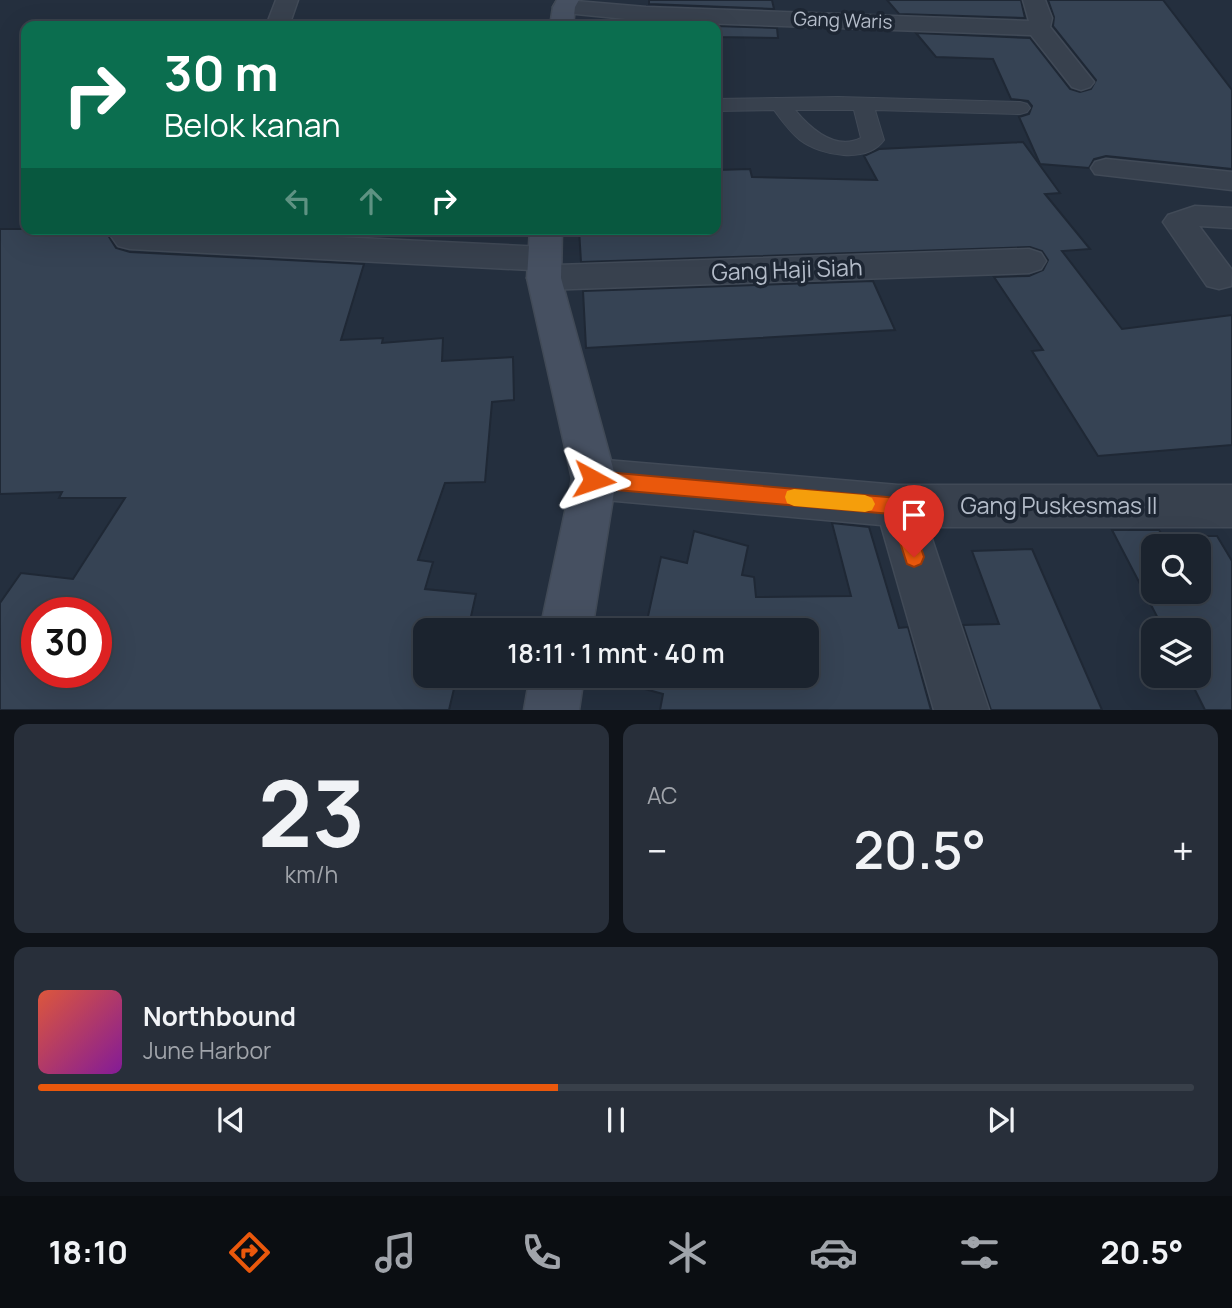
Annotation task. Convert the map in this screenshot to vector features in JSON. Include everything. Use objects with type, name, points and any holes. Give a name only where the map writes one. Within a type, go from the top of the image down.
[{"type":"street","points":[[280,21],[287,0]]},
{"type":"street","points":[[1034,0],[1041,18],[1038,28],[1081,82]]},
{"type":"street","name":"Gang Waris","points":[[565,11],[1038,28]]},
{"type":"street","points":[[1106,168],[1232,181]]},
{"type":"street","points":[[1219,278],[1179,222],[1195,216],[1232,218]]},
{"type":"street","name":"Gang Haji Siah","points":[[127,235],[130,238],[545,255],[1029,261]]},
{"type":"street","points":[[545,255],[594,480],[568,618]]},
{"type":"street","name":"Gang Puskesmas II","points":[[594,480],[898,506],[1232,506]]},
{"type":"street","points":[[898,506],[962,709]]},
{"type":"street","points":[[551,709],[555,688]]},
{"type":"lane","points":[[780,104],[796,124],[814,139],[824,146],[835,148],[863,146],[873,140],[863,104]]},
{"type":"lane","points":[[721,105],[1020,107]]},
{"type":"building","points":[[649,0],[772,0],[774,9],[649,4]]},
{"type":"building","points":[[887,0],[1021,0],[1025,18],[899,14]]},
{"type":"building","points":[[1048,0],[1163,0],[1232,90],[1232,169],[1106,156],[1094,159],[1089,168],[1040,164],[1019,117],[1029,114],[1032,106],[1028,101],[1011,99],[993,59],[936,57],[916,33],[1030,38],[1070,89],[1080,92],[1091,89],[1096,80],[1053,26],[1054,17]]},
{"type":"building","points":[[721,26],[777,28],[778,38],[721,37]]},
{"type":"building","points":[[1023,142],[1060,193],[1045,194],[1090,249],[1062,251],[1122,329],[1232,315],[1232,445],[1098,456],[1032,351],[1043,350],[994,277],[1029,276],[1043,270],[1048,260],[1042,251],[1030,247],[581,262],[579,235],[721,235],[721,170],[750,169],[752,177],[877,180],[864,156],[879,149]]},
{"type":"building","points":[[0,229],[21,229],[21,235],[108,235],[116,248],[130,252],[364,264],[341,340],[383,338],[382,343],[443,338],[442,361],[513,357],[514,400],[492,402],[485,482],[445,483],[418,560],[433,562],[425,589],[476,594],[471,618],[413,618],[413,688],[454,688],[449,710],[0,710],[0,603],[21,573],[73,579],[125,498],[59,498],[62,492],[0,494]]},
{"type":"building","points":[[873,281],[895,330],[586,348],[583,291]]},
{"type":"building","points":[[832,523],[869,527],[899,628],[908,627],[931,710],[660,710],[663,694],[641,688],[819,688],[819,618],[648,618],[661,557],[687,563],[694,531],[748,546],[742,575],[754,577],[756,597],[851,596]]},
{"type":"building","points":[[1112,530],[1159,530],[1162,534],[1141,534],[1141,586]]},
{"type":"building","points":[[1211,536],[1217,536],[1232,561],[1232,710],[1205,710],[1194,688],[1211,688],[1211,618],[1158,618],[1150,604],[1211,604]]},
{"type":"building","points":[[1032,549],[1102,710],[991,710],[963,625],[999,624],[972,551]]},
{"type":"slow traffic","points":[[794,497],[865,504]]},
{"type":"route","points":[[594,480],[898,506],[914,557]]}]
